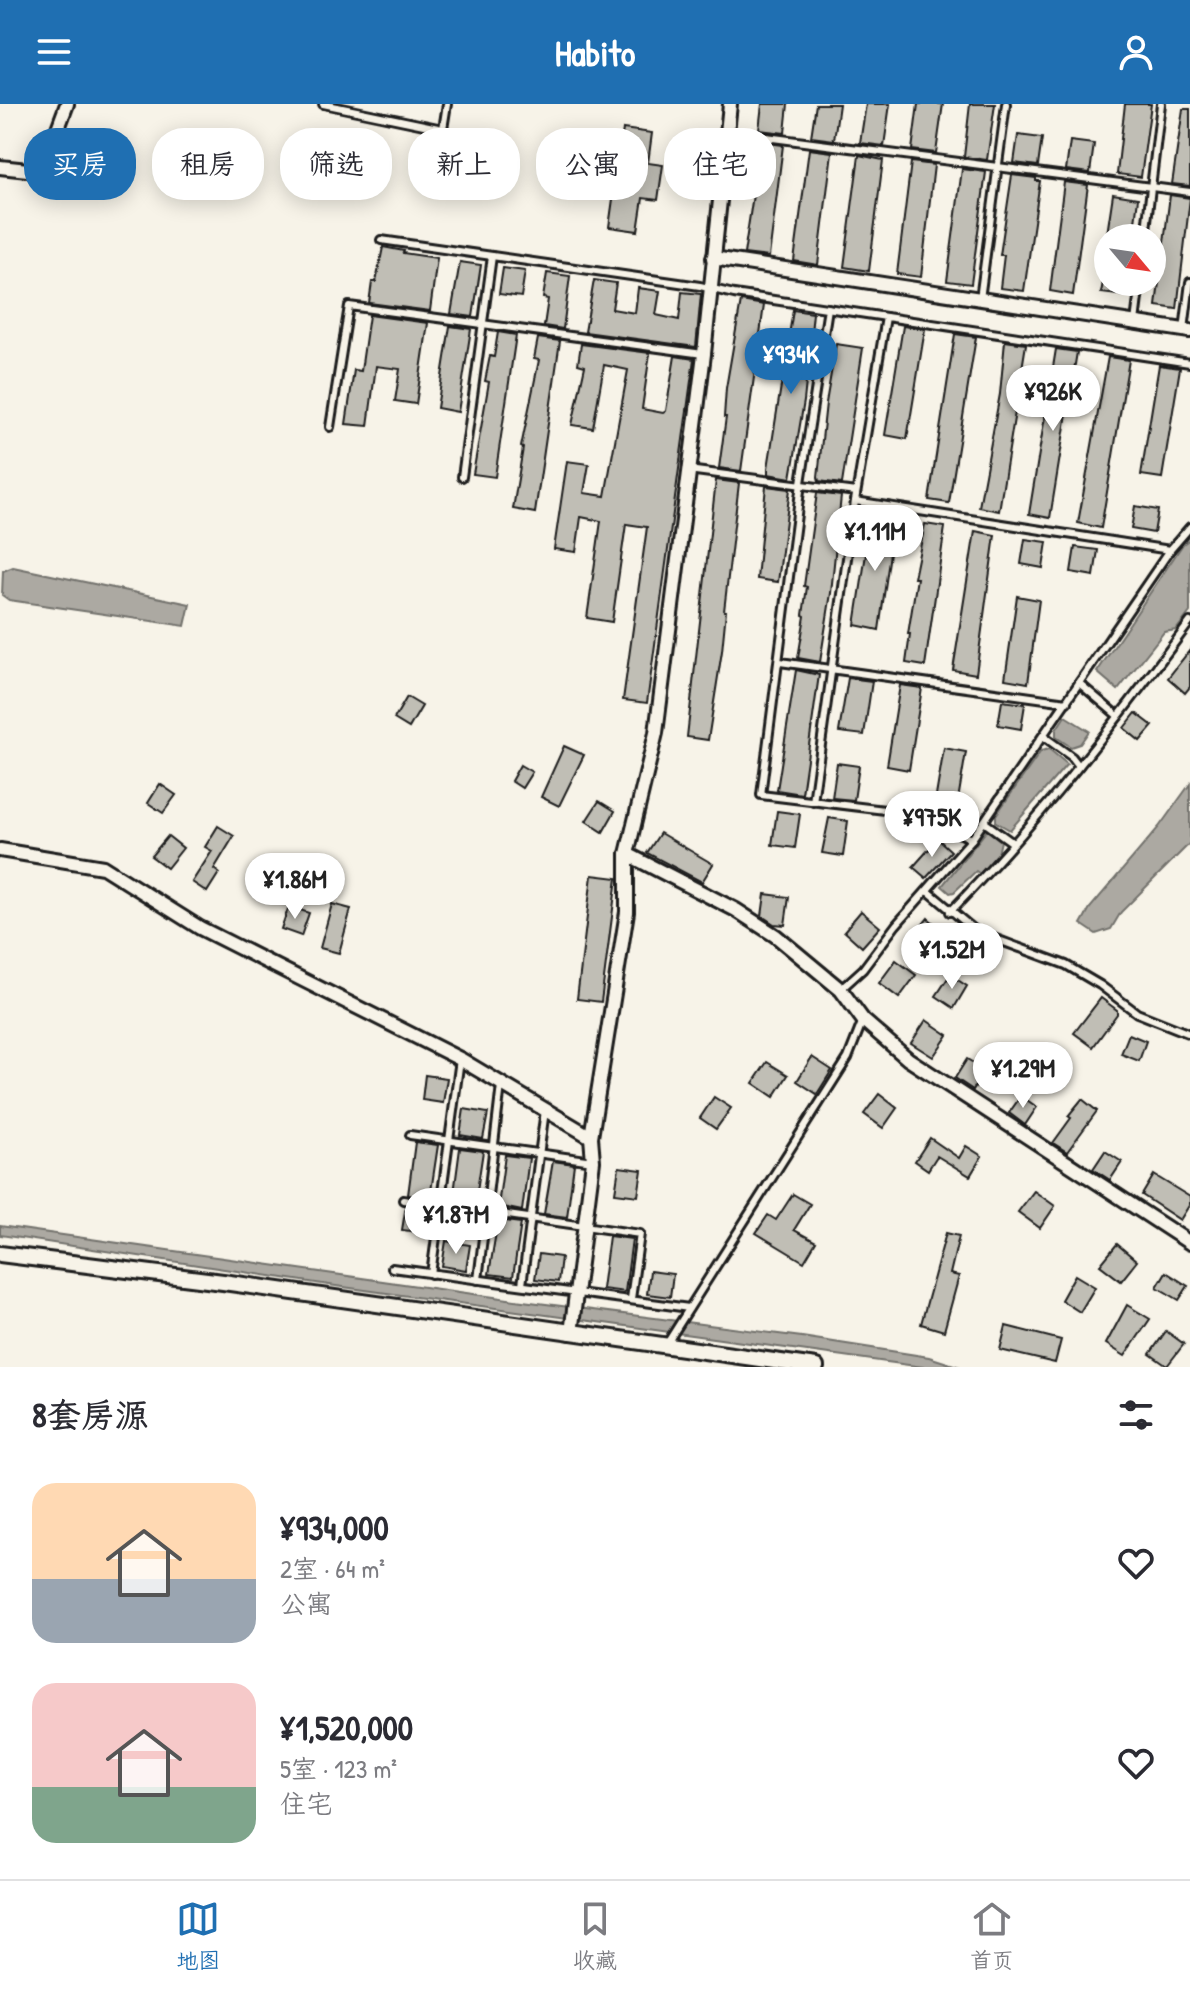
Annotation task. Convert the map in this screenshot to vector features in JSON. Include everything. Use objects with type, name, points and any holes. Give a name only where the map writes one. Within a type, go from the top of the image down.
[{"type":"street","points":[[0,167],[37,171],[50,150],[67,104]]},
{"type":"street","points":[[727,128],[730,104]]},
{"type":"street","points":[[572,1329],[593,1161],[591,1137],[627,912],[627,854],[656,733],[704,354],[719,200]]},
{"type":"street","points":[[713,258],[1187,330]]},
{"type":"street","points":[[0,850],[103,867],[200,928],[460,1059],[591,1137]]},
{"type":"street","points":[[627,854],[736,910],[776,936],[841,990],[863,1020],[908,1059],[1190,1243]]},
{"type":"street","points":[[0,1254],[669,1341],[816,1367]]},
{"type":"lane","points":[[323,104],[443,129],[447,104]]},
{"type":"lane","points":[[980,300],[1006,104]]},
{"type":"lane","points":[[1147,224],[1161,104]]},
{"type":"lane","points":[[776,138],[1190,192]]},
{"type":"lane","points":[[381,240],[1190,363]]},
{"type":"lane","points":[[462,477],[492,256]]},
{"type":"lane","points":[[1187,330],[1190,282]]},
{"type":"lane","points":[[1135,323],[1138,296]]},
{"type":"lane","points":[[330,427],[349,306],[704,354]]},
{"type":"lane","points":[[828,308],[801,483],[761,795],[918,814],[972,839]]},
{"type":"lane","points":[[813,802],[856,492],[886,317]]},
{"type":"lane","points":[[688,470],[856,492]]},
{"type":"lane","points":[[855,501],[1170,550]]},
{"type":"lane","points":[[841,990],[863,969],[896,925],[972,839],[1170,550],[1190,527]]},
{"type":"lane","points":[[950,912],[996,865],[1079,766],[1190,622]]},
{"type":"lane","points":[[780,662],[1067,702]]},
{"type":"lane","points":[[1079,683],[1118,716]]},
{"type":"lane","points":[[1043,736],[1072,757],[1079,766]]},
{"type":"lane","points":[[984,822],[1013,843]]},
{"type":"lane","points":[[928,891],[977,932],[1066,965],[1100,985],[1137,1013],[1190,1034]]},
{"type":"lane","points":[[669,1341],[848,1058],[863,1020]]},
{"type":"lane","points":[[431,1274],[460,1059]]},
{"type":"lane","points":[[478,1280],[501,1084]]},
{"type":"lane","points":[[522,1285],[545,1110]]},
{"type":"lane","points":[[410,1135],[593,1161]]},
{"type":"lane","points":[[403,1200],[640,1234],[631,1299]]},
{"type":"lane","points":[[392,1268],[522,1285],[575,1298],[631,1299],[689,1308]]},
{"type":"shaded area","points":[[1190,539],[1190,612],[1176,630],[1164,632],[1118,690],[1097,672],[1183,544]]},
{"type":"shaded area","points":[[13,567],[190,604],[185,626],[9,600],[2,595],[3,571]]},
{"type":"shaded area","points":[[1065,716],[1089,731],[1080,744],[1071,747],[1056,737],[1056,730]]},
{"type":"shaded area","points":[[1049,749],[1067,764],[1010,830],[996,822],[996,815],[1041,751]]},
{"type":"shaded area","points":[[1190,784],[1190,843],[1121,912],[1111,929],[1096,934],[1081,924],[1090,908],[1159,827]]},
{"type":"shaded area","points":[[987,830],[1001,841],[998,854],[980,874],[976,871],[950,893],[942,886]]},
{"type":"shaded area","points":[[0,1226],[515,1300],[802,1337],[929,1357],[960,1367],[923,1367],[336,1286],[0,1235]]},
{"type":"building","points":[[762,104],[788,104],[785,133],[776,132],[776,128],[759,128]]},
{"type":"building","points":[[816,104],[839,104],[834,140],[811,137]]},
{"type":"building","points":[[866,104],[890,104],[884,146],[860,143]]},
{"type":"building","points":[[918,104],[943,104],[936,153],[912,150]]},
{"type":"building","points":[[970,104],[995,104],[987,160],[964,157]]},
{"type":"building","points":[[1125,104],[1151,104],[1141,177],[1117,174]]},
{"type":"building","points":[[1183,109],[1190,109],[1190,186],[1172,184]]},
{"type":"building","points":[[648,132],[652,133],[648,163]]},
{"type":"building","points":[[1018,135],[1042,138],[1038,166],[1014,163]]},
{"type":"building","points":[[1070,141],[1094,144],[1090,173],[1066,170]]},
{"type":"building","points":[[776,144],[783,145],[769,257],[744,254],[752,200],[776,200]]},
{"type":"building","points":[[809,149],[832,152],[818,265],[794,261]]},
{"type":"building","points":[[859,155],[883,160],[869,271],[844,267]]},
{"type":"building","points":[[911,162],[934,165],[921,277],[897,274]]},
{"type":"building","points":[[648,163],[663,165],[658,200],[648,199]]},
{"type":"building","points":[[962,169],[986,172],[971,284],[947,281]]},
{"type":"building","points":[[1012,175],[1040,181],[1024,291],[1000,288],[1004,255],[1000,255]]},
{"type":"building","points":[[1064,182],[1088,185],[1073,295],[1050,291]]},
{"type":"building","points":[[1113,194],[1138,198],[1135,224],[1108,224]]},
{"type":"building","points":[[1170,195],[1190,198],[1177,309],[1156,306],[1157,296],[1166,296],[1166,227]]},
{"type":"building","points":[[613,200],[643,200],[638,231],[609,227]]},
{"type":"building","points":[[383,247],[437,258],[430,311],[369,303]]},
{"type":"building","points":[[460,262],[481,265],[473,317],[451,314]]},
{"type":"building","points":[[503,268],[525,271],[521,297],[499,294]]},
{"type":"building","points":[[547,273],[570,276],[563,329],[544,326],[548,299],[543,298]]},
{"type":"building","points":[[594,280],[616,283],[612,309],[635,313],[638,288],[660,291],[656,315],[679,320],[682,292],[701,294],[696,347],[585,332]]},
{"type":"building","points":[[741,301],[764,305],[741,471],[719,468],[726,417],[726,388]]},
{"type":"building","points":[[793,310],[813,313],[804,401],[791,478],[768,474],[768,468]]},
{"type":"building","points":[[369,315],[428,323],[416,404],[395,401],[400,369],[376,366],[368,426],[346,424],[354,370],[361,371]]},
{"type":"building","points":[[450,326],[471,329],[458,412],[437,408]]},
{"type":"building","points":[[903,326],[925,329],[907,439],[885,435]]},
{"type":"building","points":[[498,332],[516,335],[495,477],[473,474],[489,382],[485,381],[490,356],[494,357]]},
{"type":"building","points":[[955,334],[976,337],[949,503],[929,500]]},
{"type":"building","points":[[538,338],[560,341],[535,513],[513,509],[521,447],[539,360],[534,359]]},
{"type":"building","points":[[1005,341],[1026,344],[999,511],[979,507],[1000,394]]},
{"type":"building","points":[[581,344],[650,353],[642,409],[663,413],[666,411],[675,356],[694,359],[647,703],[623,700],[647,527],[626,524],[612,622],[587,618],[601,521],[581,517],[576,552],[554,549],[567,461],[589,464],[584,493],[605,496],[628,370],[604,365],[593,428],[572,425],[585,366],[578,364]]},
{"type":"building","points":[[836,344],[863,348],[842,484],[819,481],[818,477]]},
{"type":"building","points":[[1056,349],[1077,352],[1050,518],[1029,514]]},
{"type":"building","points":[[1108,357],[1129,360],[1101,528],[1078,523]]},
{"type":"building","points":[[1159,365],[1180,368],[1162,478],[1141,475]]},
{"type":"building","points":[[716,480],[739,483],[722,651],[708,740],[687,737]]},
{"type":"building","points":[[766,486],[790,489],[778,582],[757,579]]},
{"type":"building","points":[[817,493],[841,496],[820,662],[798,658]]},
{"type":"building","points":[[1135,506],[1158,510],[1154,533],[1131,529]]},
{"type":"building","points":[[872,515],[895,518],[879,630],[855,625]]},
{"type":"building","points":[[925,524],[945,527],[925,666],[906,663],[917,578],[914,578]]},
{"type":"building","points":[[975,531],[995,535],[976,674],[953,670]]},
{"type":"building","points":[[1025,539],[1047,542],[1043,568],[1021,564]]},
{"type":"building","points":[[1075,547],[1098,550],[1094,576],[1071,572]]},
{"type":"building","points":[[1017,596],[1039,600],[1028,683],[1005,679]]},
{"type":"building","points":[[1190,650],[1190,687],[1185,693],[1168,678]]},
{"type":"building","points":[[796,670],[819,675],[802,794],[777,790]]},
{"type":"building","points":[[848,678],[872,681],[864,735],[839,732]]},
{"type":"building","points":[[900,685],[922,688],[909,770],[887,766]]},
{"type":"building","points":[[407,697],[422,706],[409,728],[394,719]]},
{"type":"building","points":[[1002,701],[1025,704],[1021,729],[998,725]]},
{"type":"building","points":[[1136,713],[1153,726],[1140,741],[1124,728]]},
{"type":"building","points":[[564,746],[584,755],[559,806],[541,797]]},
{"type":"building","points":[[944,748],[966,752],[957,806],[935,802]]},
{"type":"building","points":[[837,763],[859,766],[854,800],[832,798]]},
{"type":"building","points":[[520,765],[532,772],[522,788],[511,781]]},
{"type":"building","points":[[160,784],[176,795],[163,813],[148,803]]},
{"type":"building","points":[[599,801],[615,811],[603,832],[586,821]]},
{"type":"building","points":[[777,811],[800,814],[795,848],[772,845]]},
{"type":"building","points":[[829,818],[848,821],[843,856],[822,853]]},
{"type":"building","points":[[218,826],[234,836],[214,869],[219,873],[207,892],[192,882],[212,851],[205,847]]},
{"type":"building","points":[[660,833],[713,864],[702,882],[647,853]]},
{"type":"building","points":[[168,836],[183,848],[167,868],[151,856]]},
{"type":"building","points":[[938,839],[951,851],[926,878],[913,867]]},
{"type":"building","points":[[592,875],[617,878],[601,1002],[577,999]]},
{"type":"building","points":[[765,894],[789,897],[785,925],[774,924],[762,916]]},
{"type":"building","points":[[332,904],[351,909],[339,953],[320,948]]},
{"type":"building","points":[[289,906],[309,913],[301,936],[281,929]]},
{"type":"building","points":[[861,911],[880,927],[862,947],[844,931]]},
{"type":"building","points":[[928,918],[943,931],[925,953],[910,940]]},
{"type":"building","points":[[896,960],[916,975],[899,998],[879,983]]},
{"type":"building","points":[[950,975],[967,986],[954,1008],[936,996]]},
{"type":"building","points":[[1101,998],[1117,1010],[1117,1014],[1093,1047],[1074,1033]]},
{"type":"building","points":[[926,1020],[948,1035],[933,1057],[911,1043]]},
{"type":"building","points":[[1129,1034],[1146,1041],[1139,1061],[1121,1054]]},
{"type":"building","points":[[812,1057],[832,1070],[817,1094],[797,1081]]},
{"type":"building","points":[[967,1059],[985,1070],[973,1090],[955,1078]]},
{"type":"building","points":[[767,1062],[788,1075],[774,1097],[753,1083]]},
{"type":"building","points":[[425,1075],[447,1078],[443,1103],[422,1100]]},
{"type":"building","points":[[879,1094],[897,1108],[883,1128],[864,1114]]},
{"type":"building","points":[[1021,1096],[1037,1107],[1025,1125],[1009,1113]]},
{"type":"building","points":[[714,1097],[731,1108],[716,1129],[700,1118]]},
{"type":"building","points":[[1082,1099],[1097,1111],[1067,1152],[1053,1143]]},
{"type":"building","points":[[464,1109],[488,1113],[483,1139],[460,1135]]},
{"type":"building","points":[[930,1138],[959,1158],[966,1146],[982,1156],[970,1176],[937,1156],[928,1170],[915,1161]]},
{"type":"building","points":[[415,1142],[438,1145],[430,1198],[408,1195]]},
{"type":"building","points":[[460,1148],[483,1151],[475,1204],[453,1201]]},
{"type":"building","points":[[1105,1151],[1122,1162],[1110,1180],[1093,1169]]},
{"type":"building","points":[[505,1155],[529,1158],[522,1211],[498,1206]]},
{"type":"building","points":[[553,1161],[574,1164],[567,1217],[544,1214]]},
{"type":"building","points":[[619,1167],[642,1170],[638,1196],[615,1193]]},
{"type":"building","points":[[1154,1175],[1190,1197],[1190,1204],[1180,1220],[1142,1195]]},
{"type":"building","points":[[1034,1191],[1055,1206],[1040,1228],[1018,1212]]},
{"type":"building","points":[[793,1194],[810,1204],[794,1230],[816,1242],[804,1262],[756,1233],[768,1215],[776,1220]]},
{"type":"building","points":[[406,1206],[428,1210],[425,1233],[402,1230]]},
{"type":"building","points":[[498,1220],[521,1223],[513,1277],[489,1274]]},
{"type":"building","points":[[946,1233],[959,1236],[950,1274],[959,1276],[944,1331],[921,1324]]},
{"type":"building","points":[[609,1236],[632,1239],[625,1292],[602,1289]]},
{"type":"building","points":[[446,1241],[470,1245],[466,1270],[442,1266]]},
{"type":"building","points":[[1117,1244],[1137,1261],[1121,1281],[1100,1265]]},
{"type":"building","points":[[539,1254],[561,1257],[558,1282],[535,1279]]},
{"type":"building","points":[[650,1271],[673,1274],[670,1297],[647,1294]]},
{"type":"building","points":[[1166,1272],[1188,1286],[1179,1300],[1157,1287]]},
{"type":"building","points":[[1075,1275],[1095,1287],[1080,1312],[1061,1300]]},
{"type":"building","points":[[1127,1305],[1150,1319],[1125,1356],[1106,1344]]},
{"type":"building","points":[[1006,1326],[1061,1340],[1055,1363],[1000,1350]]},
{"type":"building","points":[[1166,1331],[1184,1344],[1167,1366],[1150,1354]]}]
